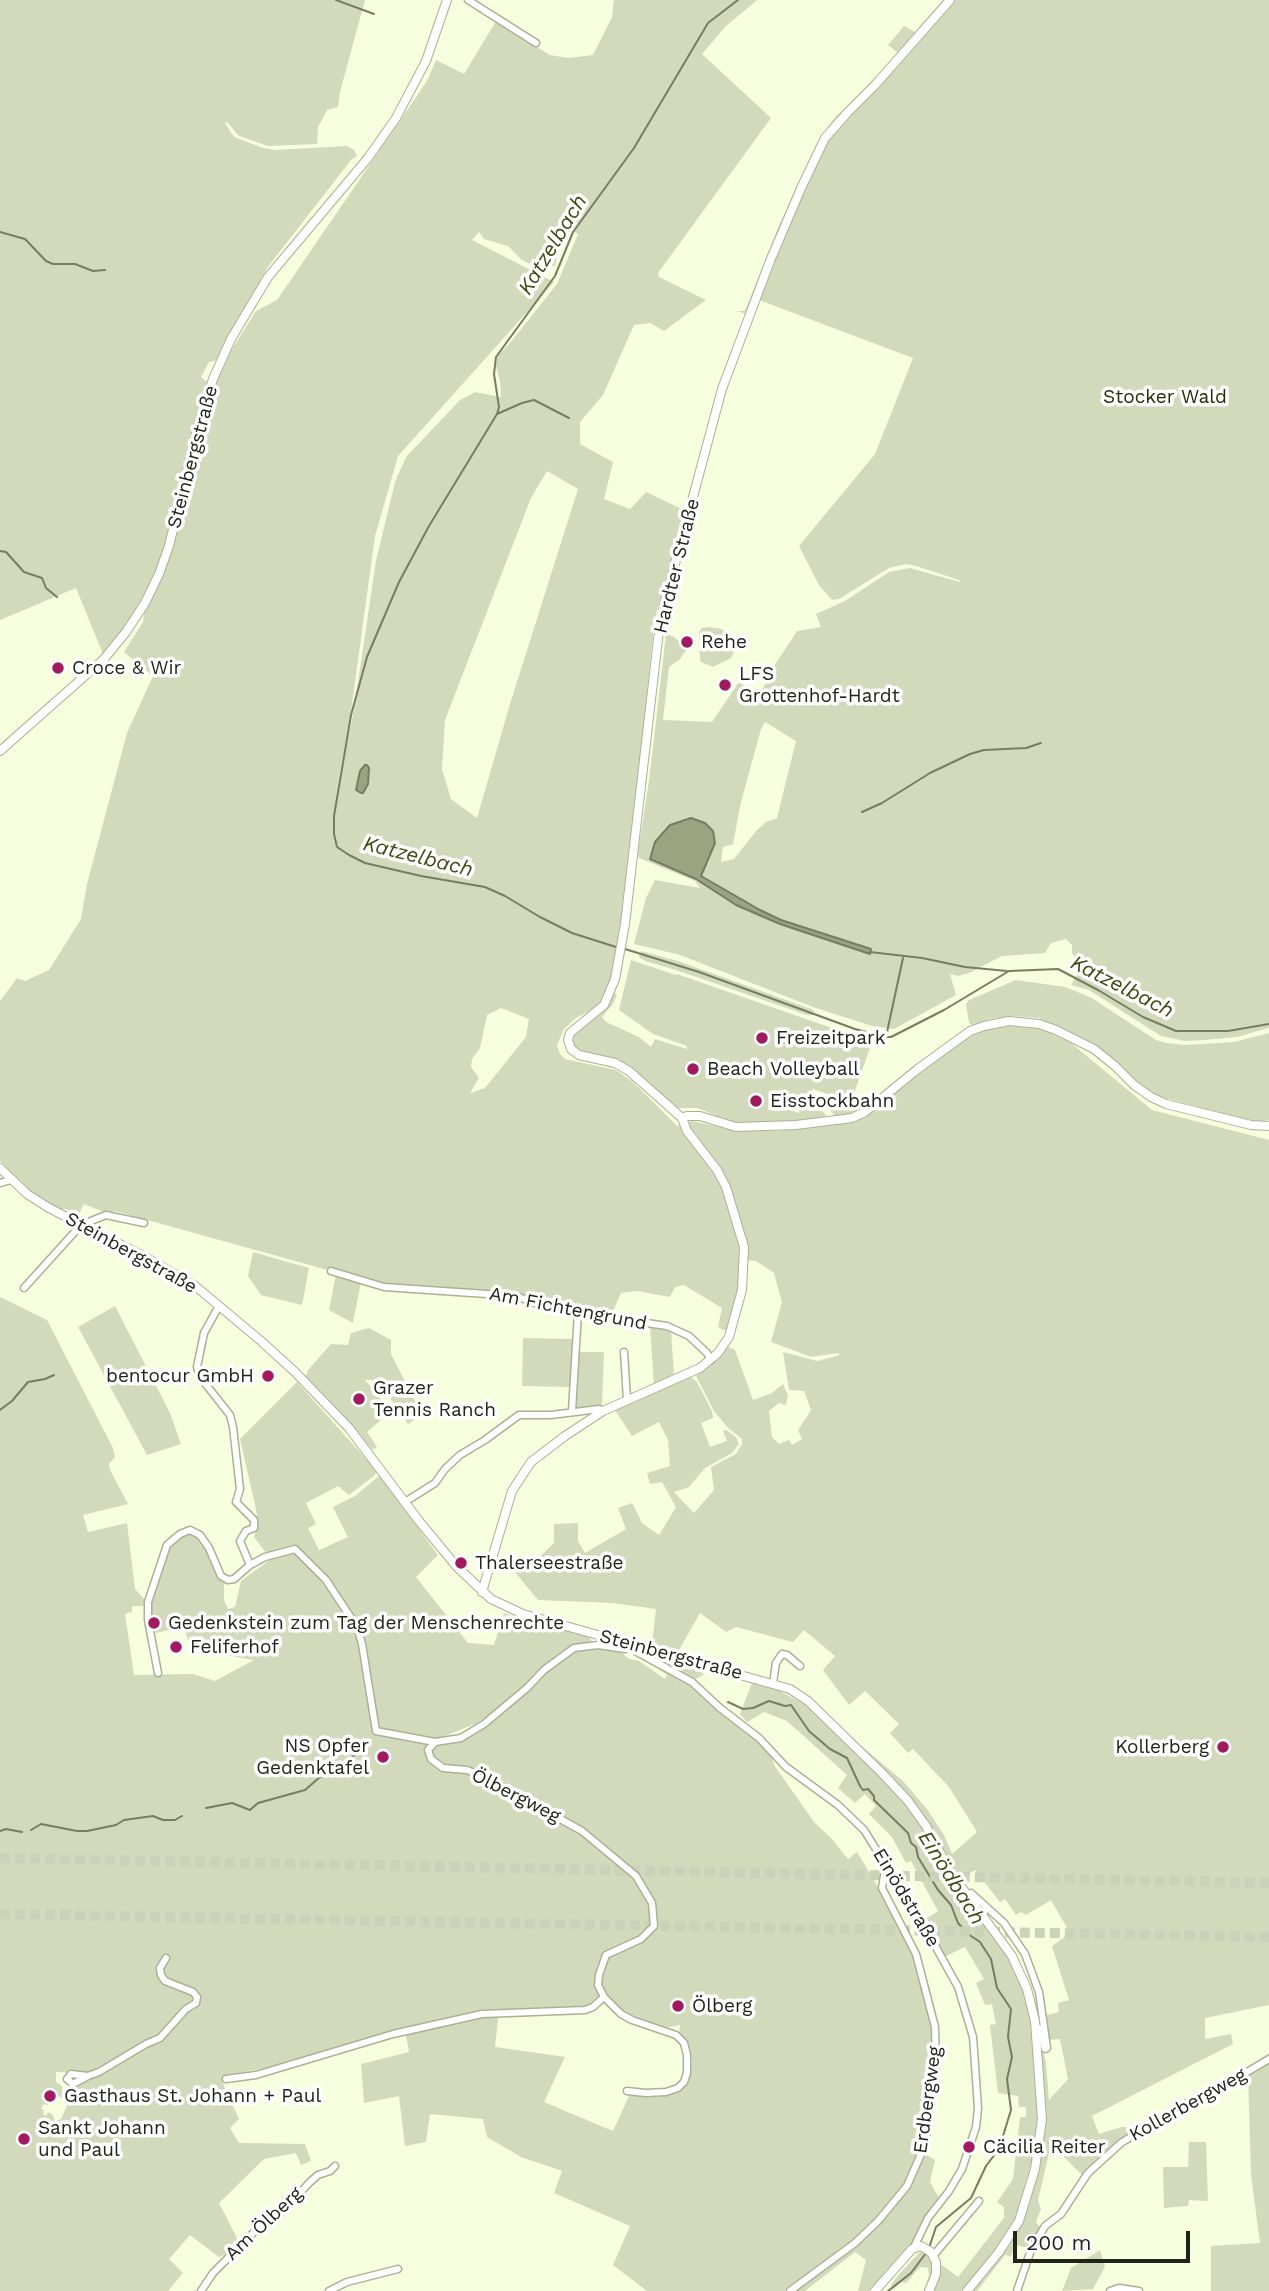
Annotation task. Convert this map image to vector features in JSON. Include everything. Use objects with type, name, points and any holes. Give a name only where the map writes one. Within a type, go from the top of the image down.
[{"type":"main road","name":"Steinbergstraße","points":[[0,751],[104,659],[145,603],[169,546],[198,426],[231,339],[268,277],[368,158],[396,118],[426,61],[447,0]]},
{"type":"main road","name":"Hardter Straße","points":[[682,1118],[629,1071],[615,1063],[579,1055],[571,1049],[569,1040],[570,1033],[601,1007],[609,996],[619,956],[664,605],[728,370],[770,261],[825,138],[876,85],[950,0]]},
{"type":"main road","points":[[482,1592],[503,1517],[523,1470],[540,1454],[603,1411],[692,1373],[711,1360],[729,1337],[742,1290],[744,1247],[722,1179],[694,1142],[682,1118],[700,1116],[736,1127],[796,1125],[852,1118],[864,1112],[970,1031],[1009,1021],[1039,1024],[1094,1049],[1134,1085],[1166,1104],[1251,1125],[1269,1126]]},
{"type":"main road","name":"Steinbergstraße","points":[[0,1168],[27,1194],[49,1208],[194,1285],[295,1372],[341,1419],[449,1558],[496,1603],[511,1610],[790,1689],[808,1701],[882,1773],[917,1813],[949,1870],[1012,1956],[1032,2005],[1036,2029],[1042,2119],[1035,2169],[1021,2217],[1015,2228],[967,2291]]},
{"type":"main road","points":[[875,2291],[917,2247],[932,2254],[936,2271],[929,2291]]},
{"type":"street","points":[[468,0],[536,43]]},
{"type":"street","points":[[0,1183],[11,1180]]},
{"type":"street","points":[[24,1288],[81,1225],[106,1215],[144,1223]]},
{"type":"street","name":"Am Fichtengrund","points":[[331,1271],[384,1287],[506,1294],[551,1309],[678,1329],[689,1336],[711,1360]]},
{"type":"street","points":[[219,1306],[204,1334],[197,1367],[200,1377],[230,1415],[240,1489],[236,1502],[254,1520],[254,1528],[246,1531],[240,1541],[250,1565]]},
{"type":"street","points":[[572,1411],[578,1312]]},
{"type":"street","points":[[624,1352],[627,1400]]},
{"type":"street","points":[[405,1502],[435,1483],[445,1468],[460,1455],[519,1415],[551,1415],[599,1409],[603,1411]]},
{"type":"street","points":[[159,1673],[148,1620],[148,1602],[167,1545],[180,1534],[190,1530],[200,1535],[221,1576],[228,1580],[234,1579],[250,1565],[265,1557],[295,1549],[312,1564],[337,1595],[357,1627],[362,1643],[374,1730],[435,1742],[461,1738],[484,1724],[544,1670],[574,1648],[598,1645],[625,1649],[629,1644]]},
{"type":"street","name":"Einödstraße","points":[[629,1644],[637,1652],[692,1682],[748,1729],[786,1767],[853,1819],[871,1839],[958,1987],[973,2037],[978,2108],[970,2150],[962,2169],[929,2218],[917,2247]]},
{"type":"street","points":[[773,1683],[776,1663],[782,1654],[800,1666]]},
{"type":"street","name":"Ölbergweg","points":[[435,1742],[428,1750],[435,1763],[443,1768],[467,1770],[484,1777],[582,1831],[636,1876],[652,1903],[655,1913],[654,1926],[641,1939],[606,1955],[598,1985],[604,1997]]},
{"type":"street","name":"Erdbergweg","points":[[790,2291],[855,2243],[878,2221],[907,2186],[925,2145],[936,2064],[936,2026],[916,1954],[882,1888],[886,1864]]},
{"type":"street","points":[[967,1895],[971,1894],[1004,1923],[1025,1954],[1039,1992],[1047,2048],[1045,2049],[1039,2028],[1036,2029]]},
{"type":"street","points":[[88,2076],[160,2038],[186,2009],[197,2001],[193,1992],[165,1981],[160,1975],[160,1968],[166,1958]]},
{"type":"street","points":[[226,2079],[256,2075],[393,2034],[482,2014],[585,2010],[604,1997],[632,2021],[676,2035],[684,2043],[687,2055],[687,2073],[678,2088],[666,2092],[627,2091]]},
{"type":"street","name":"Kollerbergweg","points":[[1017,2291],[1038,2237],[1060,2214],[1088,2173],[1121,2143],[1175,2109],[1225,2085],[1269,2059]]},
{"type":"street","name":"Am Ölberg","points":[[201,2291],[213,2273],[254,2232],[281,2213],[310,2182],[335,2166]]},
{"type":"street","points":[[932,2254],[979,2201]]},
{"type":"street","points":[[329,2291],[347,2282],[398,2269]]},
{"type":"street","points":[[1110,2291],[1119,2288],[1139,2291]]},
{"type":"green space","points":[[0,0],[365,0],[338,107],[327,110],[318,127],[317,144],[268,146],[239,136],[225,123],[234,137],[263,148],[275,150],[347,146],[354,150],[357,156],[351,160],[267,268],[218,360],[209,362],[201,377],[208,383],[164,550],[147,590],[124,628],[103,654],[76,588],[0,620]]},
{"type":"green space","points":[[614,0],[757,0],[726,26],[702,54],[771,118],[658,273],[659,277],[706,300],[664,331],[650,323],[634,325],[603,395],[580,422],[580,444],[613,462],[604,499],[630,509],[646,492],[686,511],[682,533],[657,610],[627,890],[614,968],[608,990],[602,1000],[564,1029],[557,1045],[560,1054],[565,1059],[616,1070],[633,1082],[677,1126],[692,1121],[739,1131],[776,1131],[853,1122],[868,1115],[950,1050],[978,1032],[1005,1025],[1023,1024],[1044,1030],[1071,1043],[1152,1110],[1269,1140],[1269,2005],[1205,2018],[1205,2039],[1231,2034],[1233,2044],[1092,2116],[1099,2134],[1121,2127],[1131,2127],[1131,2134],[1083,2176],[1064,2157],[1062,2146],[1050,2149],[1038,2200],[1041,2209],[1036,2222],[1040,2227],[1028,2248],[1016,2245],[1011,2256],[1005,2255],[977,2291],[970,2291],[1016,2232],[1041,2152],[1046,2109],[1040,2039],[1046,2063],[1049,2100],[1068,2079],[1060,2039],[1049,2040],[1047,2015],[1059,2012],[1058,2003],[1069,2000],[1052,1946],[1070,1933],[1051,1900],[1026,1915],[1021,1912],[1016,1915],[1005,1899],[1000,1902],[975,1870],[960,1880],[946,1859],[926,1818],[906,1792],[846,1733],[903,1781],[927,1809],[944,1835],[952,1854],[977,1832],[949,1787],[913,1749],[908,1753],[890,1733],[899,1724],[865,1691],[849,1705],[823,1670],[835,1656],[804,1630],[793,1642],[736,1627],[726,1632],[700,1613],[678,1652],[652,1645],[656,1609],[613,1603],[538,1600],[514,1571],[530,1559],[534,1562],[554,1543],[554,1524],[578,1523],[578,1541],[585,1553],[626,1529],[618,1508],[632,1503],[642,1523],[659,1535],[676,1507],[662,1482],[650,1484],[647,1473],[670,1466],[668,1440],[659,1422],[632,1436],[615,1410],[691,1377],[697,1382],[712,1411],[713,1418],[701,1423],[710,1447],[727,1441],[723,1431],[726,1430],[736,1437],[739,1444],[732,1453],[705,1468],[689,1487],[674,1492],[694,1513],[714,1490],[711,1467],[736,1454],[742,1444],[742,1439],[728,1428],[714,1411],[696,1376],[726,1346],[735,1350],[753,1400],[772,1393],[783,1384],[788,1395],[786,1405],[779,1403],[769,1411],[772,1437],[779,1444],[789,1440],[792,1445],[802,1439],[798,1430],[811,1410],[804,1391],[789,1390],[783,1352],[817,1361],[840,1355],[838,1353],[811,1357],[771,1342],[782,1302],[774,1273],[756,1261],[740,1260],[739,1289],[727,1332],[718,1327],[722,1308],[684,1285],[675,1287],[670,1297],[637,1291],[621,1293],[611,1316],[584,1312],[579,1308],[548,1306],[509,1293],[385,1286],[115,1211],[106,1213],[84,1204],[78,1216],[66,1209],[58,1209],[24,1188],[0,1161],[0,1001],[17,978],[25,981],[49,970],[81,919],[87,884],[127,733],[153,676],[124,652],[143,622],[144,612],[171,552],[191,466],[213,391],[227,357],[256,311],[277,300],[427,81],[436,60],[464,74],[498,18],[533,39],[537,47],[550,55],[568,58],[593,55],[612,17]],"holes":[[[570,230],[578,234],[557,284],[497,356],[501,397],[475,392],[460,400],[406,457],[395,482],[376,561],[354,709],[335,801],[352,704],[375,536],[398,456],[554,282],[472,240],[479,232],[484,239],[508,246],[522,260],[539,268],[555,266],[559,247]],[[547,471],[578,489],[477,818],[451,799],[442,769],[445,720],[531,498]],[[501,1008],[529,1019],[526,1037],[485,1088],[470,1093],[479,1078],[471,1067],[472,1059],[480,1048],[487,1015]]]},
{"type":"green space","points":[[943,0],[947,0],[881,78],[830,130],[787,214],[750,310],[746,314],[737,311],[745,311],[778,228],[825,131],[836,116],[869,89],[898,53],[888,45],[904,26],[915,32]]},
{"type":"green space","name":"Stocker Wald","points":[[954,0],[1269,0],[1269,1028],[1237,1037],[1205,1040],[1185,1041],[1161,1036],[1089,990],[1071,985],[1082,967],[1072,953],[1072,945],[1066,939],[1051,943],[1045,953],[1002,956],[969,973],[958,976],[950,974],[956,995],[894,1029],[872,1026],[813,1007],[680,955],[634,944],[646,898],[655,880],[700,888],[695,881],[639,858],[638,853],[666,634],[674,637],[687,649],[679,660],[669,667],[663,720],[712,722],[739,682],[759,696],[797,631],[821,627],[816,614],[845,601],[889,572],[910,568],[960,582],[906,564],[889,568],[839,599],[832,600],[819,585],[799,546],[875,454],[913,358],[759,300],[815,166],[829,140]],"holes":[[[765,722],[796,741],[777,818],[766,822],[757,830],[734,859],[721,862],[723,847],[733,844],[741,802]],[[705,823],[713,830],[715,843],[700,876],[707,881],[704,884],[651,859]]]},
{"type":"green space","points":[[702,628],[722,629],[738,643],[731,658],[713,667],[700,659],[699,632]]},
{"type":"green space","points":[[641,951],[678,961],[811,1009],[814,1011],[813,1015],[645,961],[639,957]]},
{"type":"green space","name":"Freizeitpark","points":[[631,960],[872,1042],[851,1102],[813,1089],[810,1096],[817,1095],[859,1108],[860,1112],[836,1117],[828,1108],[802,1105],[773,1095],[767,1112],[775,1105],[799,1113],[800,1110],[822,1111],[826,1115],[822,1119],[737,1124],[714,1118],[715,1115],[697,1108],[677,1108],[670,1105],[637,1075],[576,1049],[572,1045],[575,1033],[607,1005],[614,993],[617,995],[613,1004],[602,1017],[606,1022],[639,1037],[651,1047],[655,1039],[687,1049],[687,1046],[653,1034],[619,1010]]},
{"type":"green space","points":[[1016,980],[1065,987],[1090,997],[1156,1040],[1166,1043],[1186,1045],[1234,1042],[1269,1033],[1269,1120],[1256,1122],[1158,1096],[1138,1083],[1114,1059],[1090,1042],[1039,1018],[1012,1016],[972,1025],[969,1023],[966,1004],[969,1000]]},
{"type":"green space","points":[[253,1252],[309,1268],[302,1305],[261,1295],[248,1276]]},
{"type":"green space","points":[[336,1274],[361,1282],[353,1323],[329,1310]]},
{"type":"green space","points":[[0,1297],[47,1320],[113,1448],[115,1457],[109,1464],[110,1470],[128,1504],[83,1515],[88,1532],[127,1523],[135,1589],[145,1600],[143,1606],[132,1606],[132,1612],[125,1614],[134,1675],[193,1674],[215,1681],[254,1660],[191,1649],[184,1627],[155,1633],[150,1612],[170,1547],[181,1536],[191,1534],[199,1537],[217,1577],[224,1582],[224,1600],[228,1609],[235,1607],[241,1581],[271,1559],[254,1537],[258,1524],[256,1509],[240,1439],[297,1382],[376,1470],[375,1475],[349,1495],[338,1486],[306,1503],[316,1524],[308,1528],[319,1550],[348,1537],[333,1507],[355,1496],[379,1476],[438,1555],[416,1577],[468,1643],[494,1645],[504,1613],[589,1637],[597,1649],[620,1651],[665,1679],[667,1675],[639,1656],[690,1683],[757,1739],[772,1757],[774,1765],[814,1822],[848,1859],[857,1852],[902,1927],[914,1954],[932,2019],[935,2045],[931,2095],[921,2152],[935,2160],[930,2182],[939,2198],[912,2243],[871,2291],[858,2291],[866,2260],[855,2252],[805,2291],[647,2291],[613,2265],[630,2226],[554,2193],[562,2171],[521,2157],[487,2137],[483,2119],[430,2114],[426,2142],[405,2146],[399,2096],[364,2103],[361,2064],[409,2052],[405,2029],[282,2065],[232,2074],[223,2084],[239,2119],[230,2128],[239,2143],[305,2144],[311,2161],[301,2165],[296,2153],[264,2159],[219,2203],[239,2242],[232,2252],[219,2257],[190,2235],[169,2259],[183,2273],[168,2291],[0,2291]],"holes":[[[528,1683],[535,1686],[492,1723],[459,1742],[445,1736],[477,1723]],[[604,1997],[639,2021],[664,2028],[680,2025],[679,2035],[689,2045],[692,2062],[690,2076],[679,2091],[657,2096],[630,2094],[613,2131],[544,2102],[565,2057],[495,2047],[499,2010],[581,2008]],[[56,2072],[74,2073],[77,2083],[61,2119],[55,2121],[53,2115],[48,2112],[46,2116],[41,2109],[44,2104],[48,2105],[50,2100],[42,2096],[45,2089],[56,2091],[55,2094],[62,2098],[62,2086],[56,2082]]]},
{"type":"green space","points":[[115,1306],[170,1413],[181,1444],[147,1455],[78,1327]]},
{"type":"green space","points":[[650,1326],[671,1329],[674,1377],[654,1386]]},
{"type":"green space","points":[[369,1328],[391,1340],[391,1354],[422,1415],[408,1424],[378,1380],[365,1380],[391,1411],[367,1432],[377,1447],[373,1450],[305,1378],[308,1370],[331,1344],[348,1345],[351,1333]]},
{"type":"green space","points":[[523,1338],[575,1339],[572,1387],[522,1386]]},
{"type":"green space","points":[[578,1352],[604,1352],[602,1406],[575,1408]]},
{"type":"green space","points":[[646,1653],[705,1670],[703,1675],[696,1679]]},
{"type":"green space","points":[[752,1683],[778,1690],[806,1705],[900,1797],[926,1832],[949,1878],[1007,1955],[1026,1995],[1039,2109],[1034,2153],[1016,2218],[992,2254],[962,2291],[933,2291],[940,2266],[958,2277],[1004,2218],[1004,2207],[997,2202],[1013,2179],[1020,2117],[1026,2117],[1026,2107],[1019,2107],[1018,2096],[998,2093],[990,2025],[996,2024],[992,2004],[985,2005],[976,1983],[984,1979],[965,1947],[944,1957],[923,1921],[938,1911],[911,1861],[906,1863],[892,1837],[869,1814],[876,1806],[865,1794],[855,1803],[838,1788],[847,1775],[787,1721],[764,1712],[747,1722],[740,1714]]},
{"type":"green space","points":[[1269,2053],[1269,2291],[1211,2291],[1211,2246],[1260,2243],[1251,2175],[1248,2075],[1244,2069]]},
{"type":"green space","points":[[1189,2142],[1206,2142],[1208,2201],[1189,2200],[1188,2206],[1164,2208],[1163,2167],[1188,2167]]},
{"type":"green space","points":[[1100,2250],[1105,2267],[1093,2289],[1062,2291],[1071,2268]]},
{"type":"green space","points":[[921,2251],[929,2257],[933,2267],[926,2291],[928,2268],[920,2267],[906,2283],[901,2282],[894,2289],[891,2285]]},
{"type":"shaded area","points":[[365,765],[369,768],[368,784],[361,793],[356,790],[360,771]]},
{"type":"shaded area","points":[[691,818],[705,823],[713,831],[715,843],[701,876],[781,920],[871,949],[870,954],[780,924],[736,905],[696,879],[650,859],[655,842],[670,825]]},
{"type":"waterway","points":[[336,0],[374,14]]},
{"type":"waterway","name":"Katzelbach","points":[[616,947],[572,933],[485,887],[365,863],[337,847],[334,816],[351,715],[367,657],[399,582],[429,526],[497,414],[499,407],[494,374],[496,357],[555,276],[573,232],[634,148],[708,23],[738,0]]},
{"type":"waterway","points":[[0,232],[25,239],[46,261],[53,264],[75,264],[93,271],[105,270]]},
{"type":"waterway","points":[[497,414],[534,400],[569,418]]},
{"type":"waterway","points":[[0,551],[6,552],[24,572],[42,578],[46,588],[57,597]]},
{"type":"waterway","points":[[862,812],[882,803],[930,773],[970,754],[984,750],[1026,748],[1041,743]]},
{"type":"waterway","name":"Katzelbach","points":[[625,949],[699,972],[855,1029],[886,1037],[891,1037],[944,1010],[1009,971],[1058,969],[1143,1017],[1176,1031],[1228,1031],[1269,1024]]},
{"type":"waterway","points":[[870,952],[1007,971]]},
{"type":"waterway","points":[[886,1037],[903,958]]},
{"type":"waterway","points":[[0,1410],[12,1401],[28,1382],[54,1375]]},
{"type":"waterway","name":"Einödbach","points":[[728,1702],[743,1709],[769,1701],[791,1705],[809,1731],[830,1749],[847,1758],[863,1790],[868,1789],[874,1800],[908,1833],[918,1857],[938,1890],[951,1905],[958,1923],[980,1942],[991,1959],[997,1988],[1011,2009],[1008,2037],[1012,2057],[1007,2079],[1011,2110],[999,2149],[986,2166],[971,2198],[936,2227],[929,2248]]},
{"type":"waterway","points":[[206,1808],[232,1803],[250,1810],[258,1803],[305,1790],[320,1777],[346,1767],[352,1757],[362,1751]]},
{"type":"waterway","points":[[31,1830],[41,1824],[87,1831],[116,1825],[124,1820],[153,1816],[163,1820],[175,1820],[182,1816]]},
{"type":"waterway","points":[[0,1831],[6,1829],[22,1832]]},
{"type":"waterway","name":"Einödbach","points":[[888,2291],[911,2273],[926,2253]]},
{"type":"tunnel","points":[[0,1858],[1269,1883]]},
{"type":"tunnel","points":[[0,1914],[1269,1937]]},
{"type":"place","name":"Rehe","points":[[687,642]]},
{"type":"place","name":"Croce & Wir","points":[[58,668]]},
{"type":"place","name":"LFS Grottenhof-Hardt","points":[[725,685]]},
{"type":"place","name":"Freizeitpark","points":[[762,1038]]},
{"type":"place","name":"Beach Volleyball","points":[[693,1069]]},
{"type":"place","name":"Eisstockbahn","points":[[756,1101]]},
{"type":"place","name":"bentocur GmbH","points":[[268,1376]]},
{"type":"place","name":"Grazer Tennis Ranch","points":[[359,1399]]},
{"type":"place","name":"Thalerseestraße","points":[[461,1563]]},
{"type":"place","name":"Gedenkstein zum Tag der Menschenrechte","points":[[154,1623]]},
{"type":"place","name":"Feliferhof","points":[[176,1647]]},
{"type":"place","name":"Kollerberg","points":[[1223,1747]]},
{"type":"place","name":"NS Opfer Gedenktafel","points":[[383,1757]]},
{"type":"place","name":"Ölberg","points":[[678,2006]]},
{"type":"place","name":"Gasthaus St. Johann + Paul","points":[[50,2096]]},
{"type":"place","name":"Sankt Johann und Paul","points":[[24,2139]]},
{"type":"place","name":"Cäcilia Reiter","points":[[969,2147]]}]
